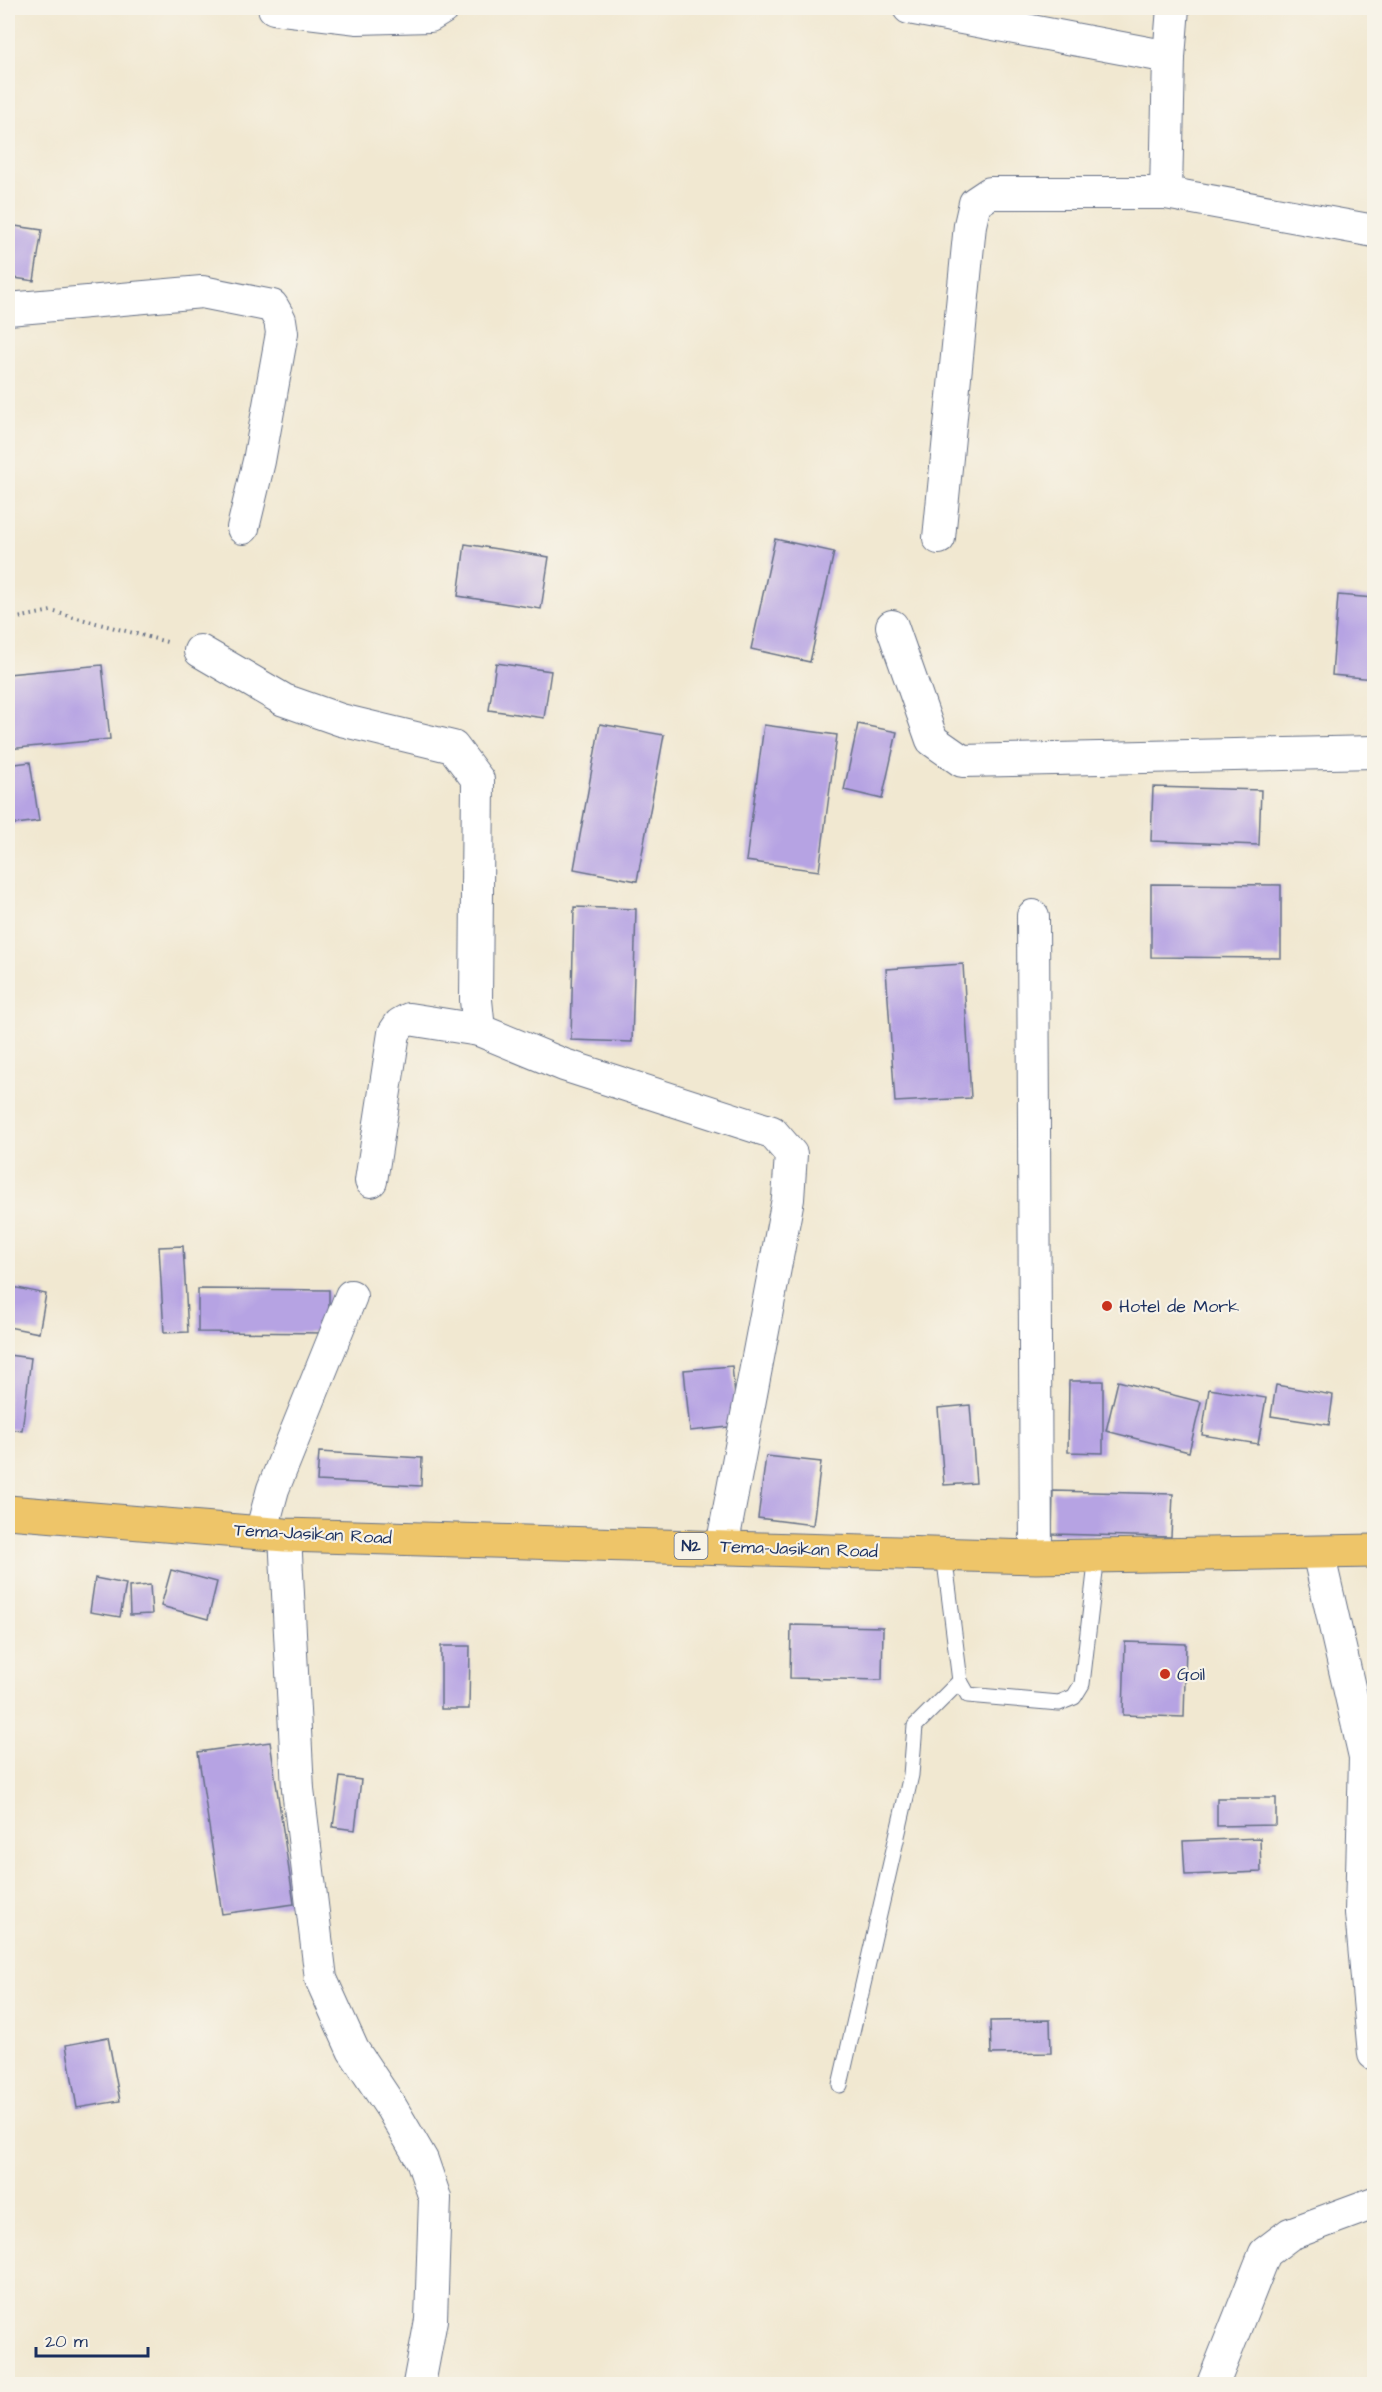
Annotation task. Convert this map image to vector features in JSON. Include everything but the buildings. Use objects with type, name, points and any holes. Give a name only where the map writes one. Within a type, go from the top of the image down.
[{"type":"highway","name":"Tema-Jasikan Road","points":[[8,1512],[273,1534],[1036,1557],[1374,1551]]},
{"type":"street","points":[[274,8],[358,18],[430,16],[443,8]]},
{"type":"street","points":[[909,8],[1169,57]]},
{"type":"street","points":[[1166,193],[1169,57],[1173,8]]},
{"type":"street","points":[[939,538],[970,225],[975,203],[990,193],[1166,193],[1374,231]]},
{"type":"street","points":[[8,309],[202,292],[273,306],[280,320],[282,333],[259,460],[243,528]]},
{"type":"street","points":[[892,626],[932,740],[962,760],[1374,752]]},
{"type":"street","points":[[200,651],[284,700],[341,720],[453,747],[478,780],[476,977],[479,1030]]},
{"type":"street","points":[[1033,916],[1036,1557]]},
{"type":"street","points":[[371,1181],[394,1033],[400,1024],[408,1019],[479,1030],[564,1065],[772,1132],[791,1154],[788,1199],[722,1547]]},
{"type":"street","points":[[351,1296],[273,1489],[273,1534],[298,1788],[321,1979],[353,2050],[391,2107],[422,2160],[435,2198],[431,2320],[419,2385]]},
{"type":"street","points":[[1318,1552],[1370,1747],[1361,1913],[1374,2054]]},
{"type":"street","points":[[1213,2385],[1264,2253],[1290,2234],[1374,2203]]},
{"type":"lane","points":[[944,1554],[960,1681],[968,1695],[1059,1703],[1074,1697],[1082,1684],[1097,1556]]},
{"type":"lane","points":[[840,2085],[911,1775],[915,1726],[960,1681]]},
{"type":"path","points":[[8,620],[51,611],[200,651]]},
{"type":"place","name":"Hotel de Mork","points":[[1107,1306]]},
{"type":"place","name":"Goil","points":[[1165,1674]]}]
